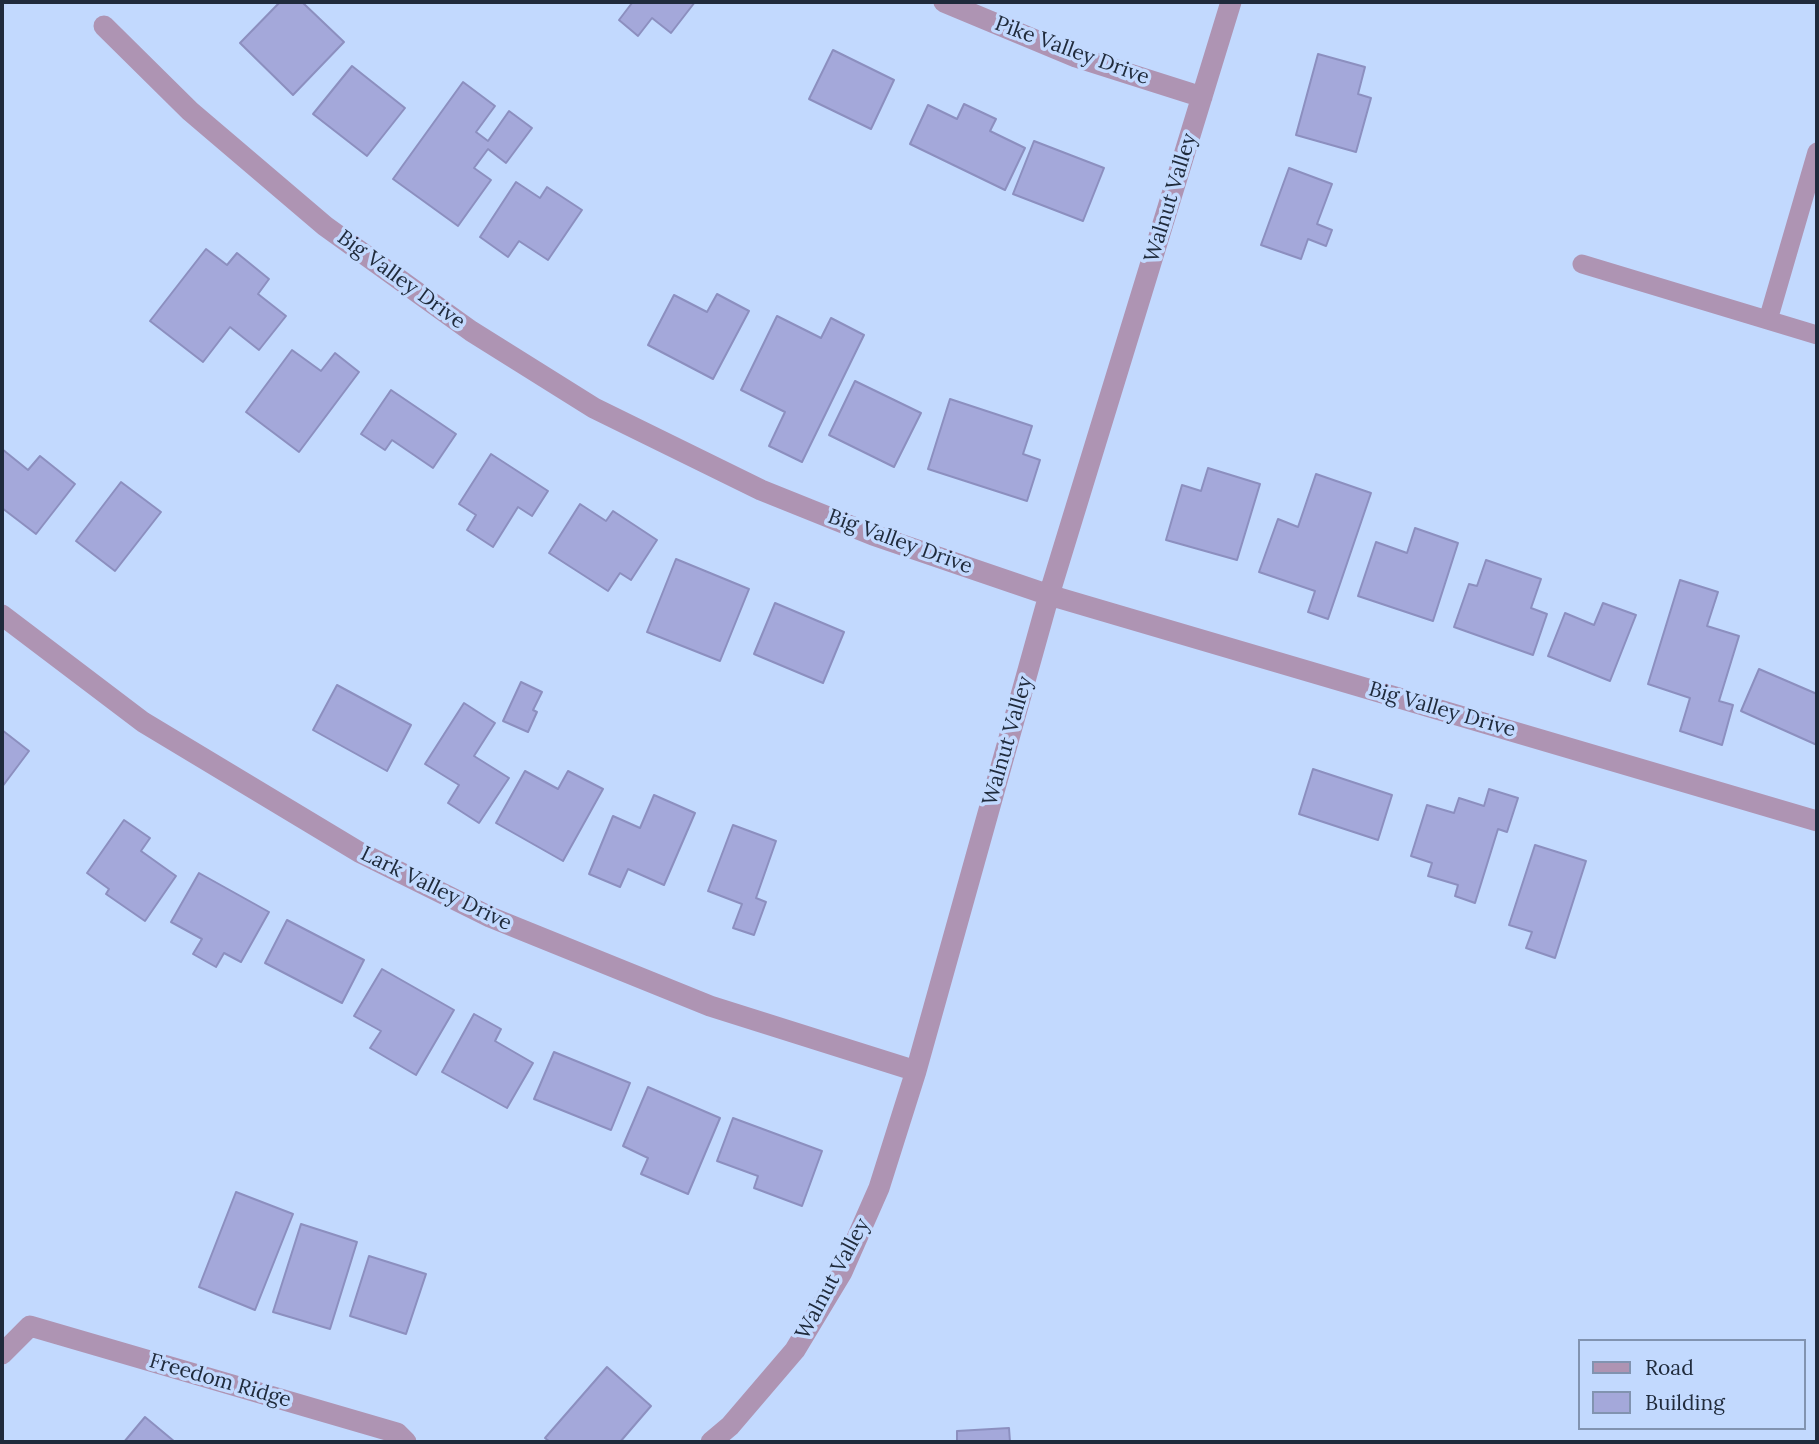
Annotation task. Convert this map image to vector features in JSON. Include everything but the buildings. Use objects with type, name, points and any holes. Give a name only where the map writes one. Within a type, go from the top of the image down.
[{"type":"street","name":"Pike Valley Drive","points":[[944,2],[1076,57],[1202,97]]},
{"type":"street","name":"Walnut Valley","points":[[712,1442],[730,1426],[795,1350],[842,1272],[879,1188],[916,1071],[1049,594],[1231,2]]},
{"type":"street","name":"Big Valley Drive","points":[[104,26],[190,111],[326,226],[471,331],[594,408],[761,490],[873,535],[1049,594],[1817,821]]},
{"type":"street","name":"Lark Valley Drive","points":[[2,615],[143,722],[371,858],[490,917],[710,1006],[916,1071]]},
{"type":"street","name":"Freedom Ridge","points":[[2,1354],[30,1326],[397,1433],[406,1442]]},
{"type":"lane","points":[[1768,320],[1817,152]]},
{"type":"lane","points":[[1582,264],[1817,335]]}]
